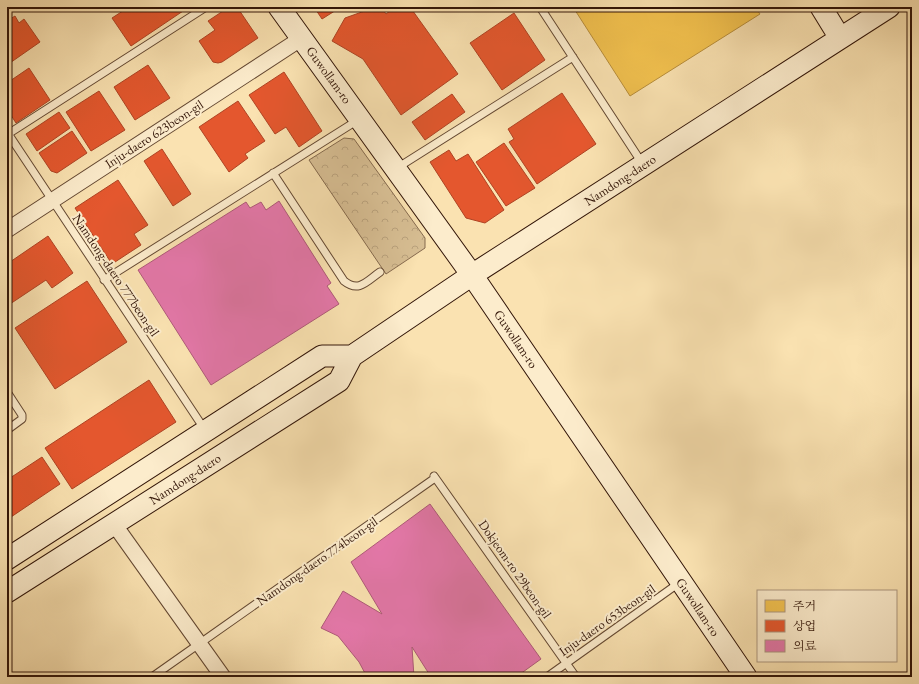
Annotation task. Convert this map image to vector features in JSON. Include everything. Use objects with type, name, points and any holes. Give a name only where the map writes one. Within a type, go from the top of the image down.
[{"type":"main road","name":"Guwollam-ro","points":[[279,7],[472,275],[746,677]]},
{"type":"main road","points":[[821,7],[840,38]]},
{"type":"main road","name":"Namdong-daero","points":[[7,592],[339,381],[352,356],[472,275],[889,7]]},
{"type":"main road","points":[[7,559],[322,356],[352,356]]},
{"type":"street","name":"Inju-daero 623beon-gil","points":[[7,230],[302,38]]},
{"type":"street","points":[[114,524],[222,677]]},
{"type":"lane","points":[[8,133],[206,7]]},
{"type":"lane","points":[[540,7],[643,165]]},
{"type":"lane","points":[[396,169],[573,57]]},
{"type":"lane","points":[[104,280],[360,119]]},
{"type":"lane","name":"Namdong-daero 777beon-gil","points":[[8,133],[104,280],[206,430]]},
{"type":"lane","points":[[273,173],[344,281],[351,286],[359,287],[380,272]]},
{"type":"lane","points":[[7,392],[22,415],[22,419],[7,430]]},
{"type":"lane","name":"Namdong-daero 774beon-gil","points":[[152,677],[434,477]]},
{"type":"lane","name":"Dokjeom-ro 29beon-gil","points":[[434,477],[576,677]]},
{"type":"lane","name":"Inju-daero 653beon-gil","points":[[547,677],[681,582]]},
{"type":"green space","points":[[344,138],[354,139],[425,238],[425,248],[386,274],[309,160]]},
{"type":"building: 주거","points":[[573,7],[755,7],[760,14],[630,96]]},
{"type":"building: 상업","points":[[113,7],[123,7],[116,11]]},
{"type":"building: 상업","points":[[129,7],[189,7],[131,46],[112,18]]},
{"type":"building: 상업","points":[[229,7],[237,7],[258,38],[222,62],[213,62],[199,41],[215,30],[208,21]]},
{"type":"building: 상업","points":[[314,7],[341,7],[322,19]]},
{"type":"building: 상업","points":[[376,7],[381,7],[386,14],[395,7],[410,7],[458,74],[401,115],[363,59],[332,41],[345,18]]},
{"type":"building: 상업","points":[[514,13],[545,60],[502,90],[470,43]]},
{"type":"building: 상업","points":[[15,16],[19,23],[24,19],[40,42],[7,65],[7,21]]},
{"type":"building: 상업","points":[[148,65],[170,98],[135,120],[114,87]]},
{"type":"building: 상업","points":[[29,68],[50,100],[16,123],[7,109],[7,83]]},
{"type":"building: 상업","points":[[284,72],[322,131],[299,147],[286,127],[275,134],[249,95]]},
{"type":"building: 상업","points":[[99,91],[125,130],[91,151],[66,112]]},
{"type":"building: 상업","points":[[562,93],[596,144],[537,184],[509,142],[514,139],[508,129]]},
{"type":"building: 상업","points":[[452,94],[465,112],[425,140],[412,122]]},
{"type":"building: 상업","points":[[238,101],[265,141],[245,154],[248,158],[229,172],[199,127]]},
{"type":"building: 상업","points":[[59,112],[70,128],[37,151],[26,134]]},
{"type":"building: 상업","points":[[72,131],[87,153],[57,173],[51,171],[39,153]]},
{"type":"building: 상업","points":[[504,143],[535,188],[506,206],[476,162]]},
{"type":"building: 상업","points":[[162,149],[191,194],[173,206],[144,161]]},
{"type":"building: 상업","points":[[449,150],[456,161],[468,154],[504,210],[485,223],[466,218],[430,162]]},
{"type":"building: 상업","points":[[118,180],[148,225],[134,234],[141,245],[112,264],[75,208]]},
{"type":"building: 상업","points":[[48,236],[73,273],[52,288],[46,280],[7,306],[7,264]]},
{"type":"building: 상업","points":[[87,281],[127,342],[55,389],[15,328]]},
{"type":"building: 상업","points":[[149,380],[176,422],[72,489],[45,448]]},
{"type":"building: 상업","points":[[42,457],[60,484],[8,519],[7,480]]},
{"type":"building: 의료","points":[[279,201],[331,283],[327,286],[339,304],[211,385],[138,270],[246,202],[250,208],[261,202],[266,210]]},
{"type":"building: 의료","points":[[430,504],[541,659],[516,677],[431,677],[412,647],[414,677],[367,677],[359,662],[338,636],[321,628],[343,591],[382,614],[351,562]]}]
